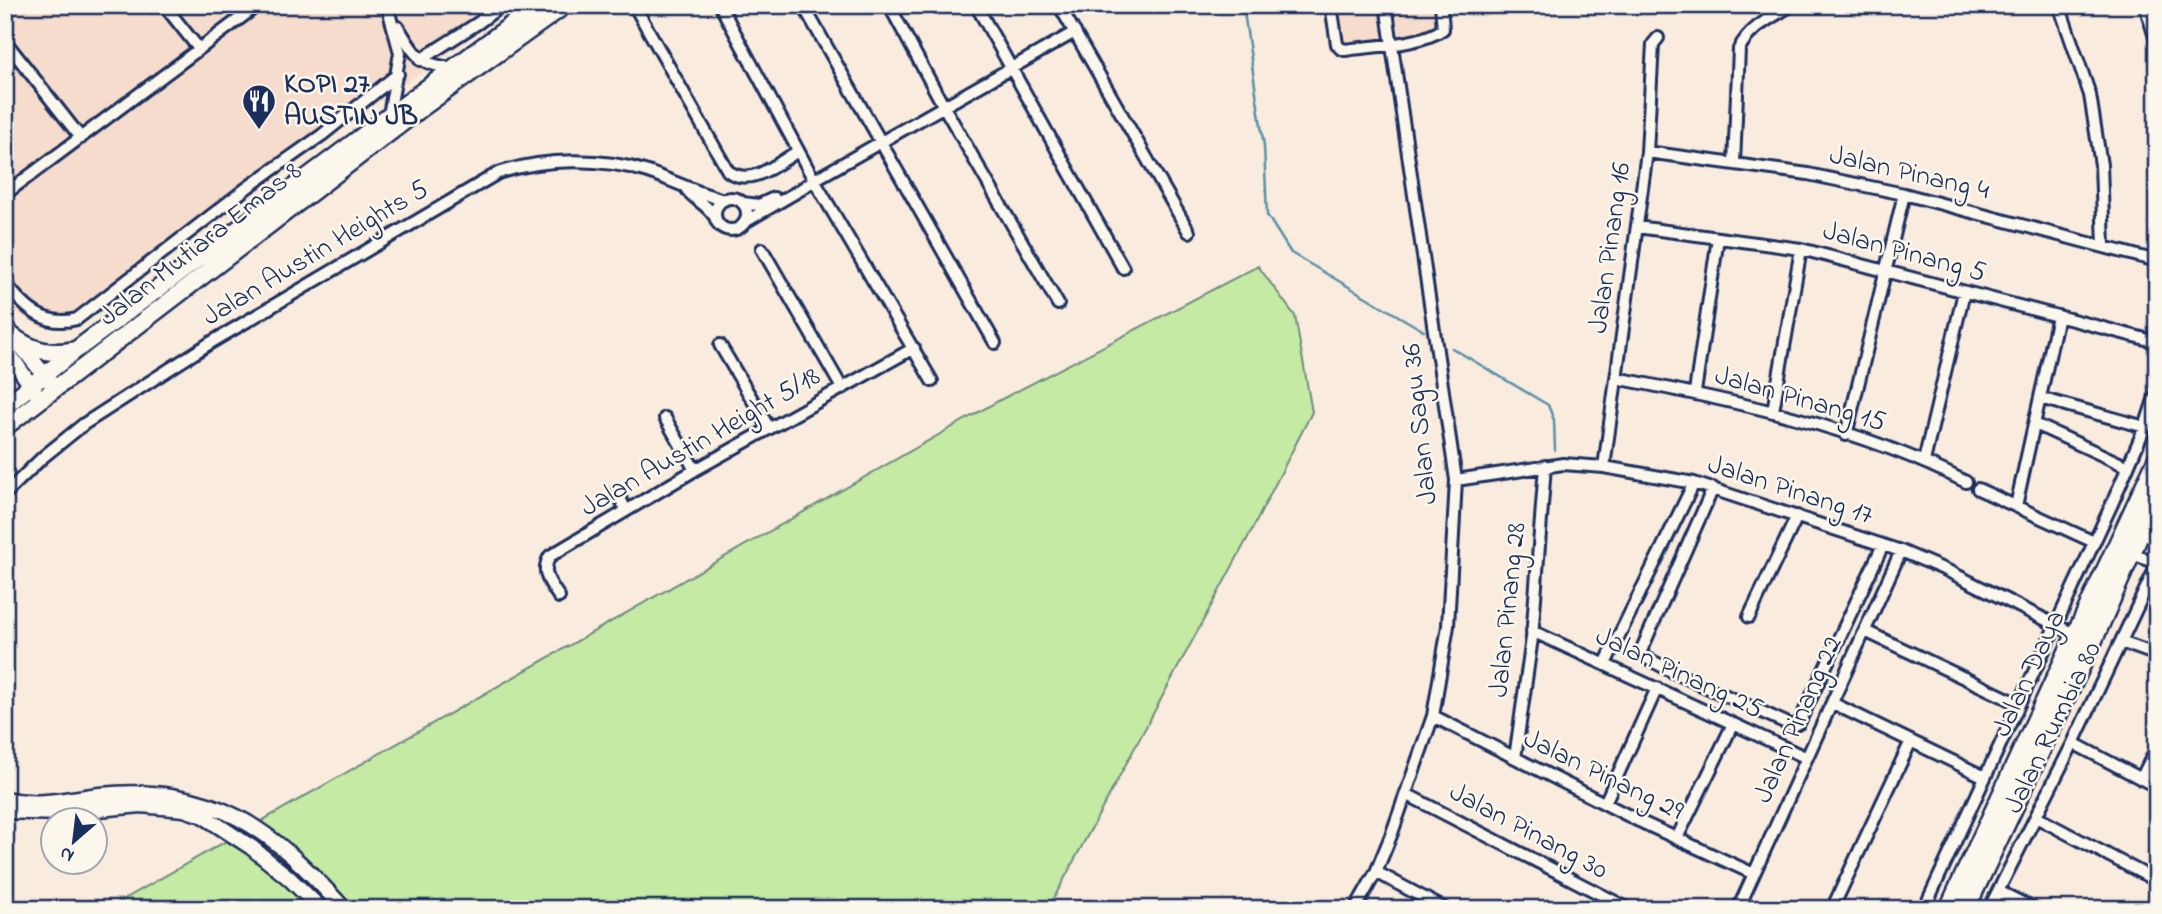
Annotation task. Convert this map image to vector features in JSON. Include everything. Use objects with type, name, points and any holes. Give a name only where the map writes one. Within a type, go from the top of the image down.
[{"type":"main road","name":"Jalan Mutiara Emas 8","points":[[5,406],[538,5]]},
{"type":"main road","name":"Jalan Mutiara Emas 8","points":[[5,427],[423,107],[565,5]]},
{"type":"main road","points":[[8,337],[37,350],[62,353],[76,350]]},
{"type":"main road","name":"Jalan Daya","points":[[1965,909],[2124,551],[2157,460]]},
{"type":"main road","name":"Jalan Daya","points":[[2124,551],[2157,494]]},
{"type":"main road","name":"Jalan Daya","points":[[1950,909],[2085,639]]},
{"type":"street","points":[[164,5],[199,49]]},
{"type":"street","points":[[5,194],[258,5]]},
{"type":"street","points":[[420,60],[502,5]]},
{"type":"street","points":[[635,5],[728,171],[735,176],[750,177],[798,151]]},
{"type":"street","points":[[720,5],[798,151],[809,182],[932,381]]},
{"type":"street","points":[[803,5],[995,343]]},
{"type":"street","points":[[889,5],[944,107],[1058,304]]},
{"type":"street","points":[[976,5],[1123,268]]},
{"type":"street","points":[[1059,5],[1189,232]]},
{"type":"street","points":[[1331,5],[1337,44],[1345,50],[1419,40],[1438,33],[1443,29],[1441,5]]},
{"type":"street","name":"Jalan Sagu 36","points":[[1355,909],[1376,872],[1433,716],[1448,626],[1456,480],[1386,5]]},
{"type":"street","points":[[1734,163],[1739,49],[1748,33],[1755,27],[1792,5]]},
{"type":"street","points":[[2059,5],[2090,95],[2101,165],[2104,246]]},
{"type":"street","points":[[2145,5],[2157,44]]},
{"type":"street","points":[[389,11],[420,60],[435,67],[454,68]]},
{"type":"street","points":[[389,11],[400,53],[389,115]]},
{"type":"street","points":[[809,182],[738,229],[728,230],[719,226],[703,201],[689,194],[686,188],[692,187],[724,200],[734,199],[760,205],[881,144],[1075,32]]},
{"type":"street","name":"Jalan Pinang 16","points":[[1604,467],[1647,152],[1653,44],[1658,38]]},
{"type":"street","points":[[5,41],[81,138]]},
{"type":"street","points":[[5,283],[24,307],[39,316],[55,321],[71,321],[83,315],[248,187],[322,135],[398,74]]},
{"type":"street","name":"Jalan Pinang 4","points":[[1647,152],[1808,174],[1904,194],[2157,261]]},
{"type":"street","name":"Jalan Austin Heights 5","points":[[5,494],[43,457],[84,424],[209,343],[498,173],[513,168],[556,163],[600,163],[648,172],[686,188]]},
{"type":"street","points":[[1846,435],[1904,194]]},
{"type":"street","points":[[715,216],[717,206],[724,200]]},
{"type":"street","points":[[743,203],[747,212],[745,222]]},
{"type":"street","name":"Jalan Pinang 5","points":[[1637,227],[1801,249],[2157,342]]},
{"type":"street","points":[[1695,392],[1718,238]]},
{"type":"street","points":[[762,249],[842,388]]},
{"type":"street","points":[[1773,411],[1801,249]]},
{"type":"street","points":[[1924,461],[1964,292]]},
{"type":"street","points":[[2016,506],[2058,316]]},
{"type":"street","points":[[8,337],[45,375],[55,390]]},
{"type":"street","points":[[8,337],[41,400]]},
{"type":"street","points":[[720,345],[769,428]]},
{"type":"street","name":"Jalan Austin Height 5/18","points":[[559,597],[546,575],[545,564],[550,556],[695,470],[914,348]]},
{"type":"street","name":"Jalan Pinang 15","points":[[1616,378],[1695,392],[1773,411],[1924,461],[1966,482]]},
{"type":"street","points":[[1924,909],[2128,467],[2157,391]]},
{"type":"street","points":[[2040,398],[2145,427]]},
{"type":"street","points":[[665,418],[695,470]]},
{"type":"street","points":[[2035,424],[2128,467]]},
{"type":"street","name":"Jalan Pinang 17","points":[[1456,480],[1563,464],[1604,467],[1694,483],[1901,551],[2085,639]]},
{"type":"street","name":"Jalan Pinang 28","points":[[1515,758],[1532,631],[1545,466]]},
{"type":"street","points":[[1605,664],[1694,483]]},
{"type":"street","points":[[1713,488],[1665,594],[1641,651],[1642,655],[1793,726],[1801,720],[1883,545]]},
{"type":"street","points":[[1978,489],[2094,542]]},
{"type":"street","points":[[617,491],[626,511]]},
{"type":"street","points":[[1749,617],[1797,516]]},
{"type":"street","name":"Jalan Pinang 22","points":[[1738,909],[1901,551]]},
{"type":"street","points":[[2124,551],[2157,564]]},
{"type":"street","name":"Jalan Rumbia 80","points":[[1989,909],[2073,743],[2157,564]]},
{"type":"street","name":"Jalan Pinang 25","points":[[1532,631],[1807,758]]},
{"type":"street","points":[[1865,631],[2019,704]]},
{"type":"street","points":[[2121,642],[2157,655]]},
{"type":"street","points":[[1605,803],[1657,688]]},
{"type":"street","points":[[1832,703],[1985,777]]},
{"type":"street","name":"Jalan Pinang 29","points":[[1433,716],[1754,874]]},
{"type":"street","points":[[1677,838],[1733,724]]},
{"type":"street","points":[[1832,909],[1911,741]]},
{"type":"street","points":[[2073,743],[2157,787]]},
{"type":"street","points":[[2141,779],[2157,747]]},
{"type":"street","points":[[5,799],[47,804],[100,795],[145,793],[176,795],[199,801],[235,814],[275,841],[313,874],[344,909]]},
{"type":"street","name":"Jalan Pinang 30","points":[[1406,794],[1629,909]]},
{"type":"street","points":[[5,811],[56,813],[141,805],[184,809],[202,815],[251,847],[321,909]]},
{"type":"street","points":[[2036,817],[2157,881]]},
{"type":"street","points":[[1376,872],[1445,909]]},
{"type":"street","points":[[1998,891],[2034,909]]},
{"type":"shaded area","points":[[5,5],[516,5],[375,105],[72,330],[39,326],[5,305]]},
{"type":"shaded area","points":[[1322,5],[1447,5],[1450,33],[1438,42],[1419,47],[1343,57],[1329,50]]},
{"type":"green space","points":[[1258,266],[1295,316],[1312,412],[1253,528],[1048,909],[107,909],[1000,400]]},
{"type":"waterway","points":[[1243,5],[1264,146],[1267,215],[1291,253],[1424,331]]},
{"type":"waterway","points":[[1452,348],[1548,405],[1554,420],[1555,450]]},
{"type":"place","name":"KOPI 27 AUSTIN JB","points":[[259,131]]}]
